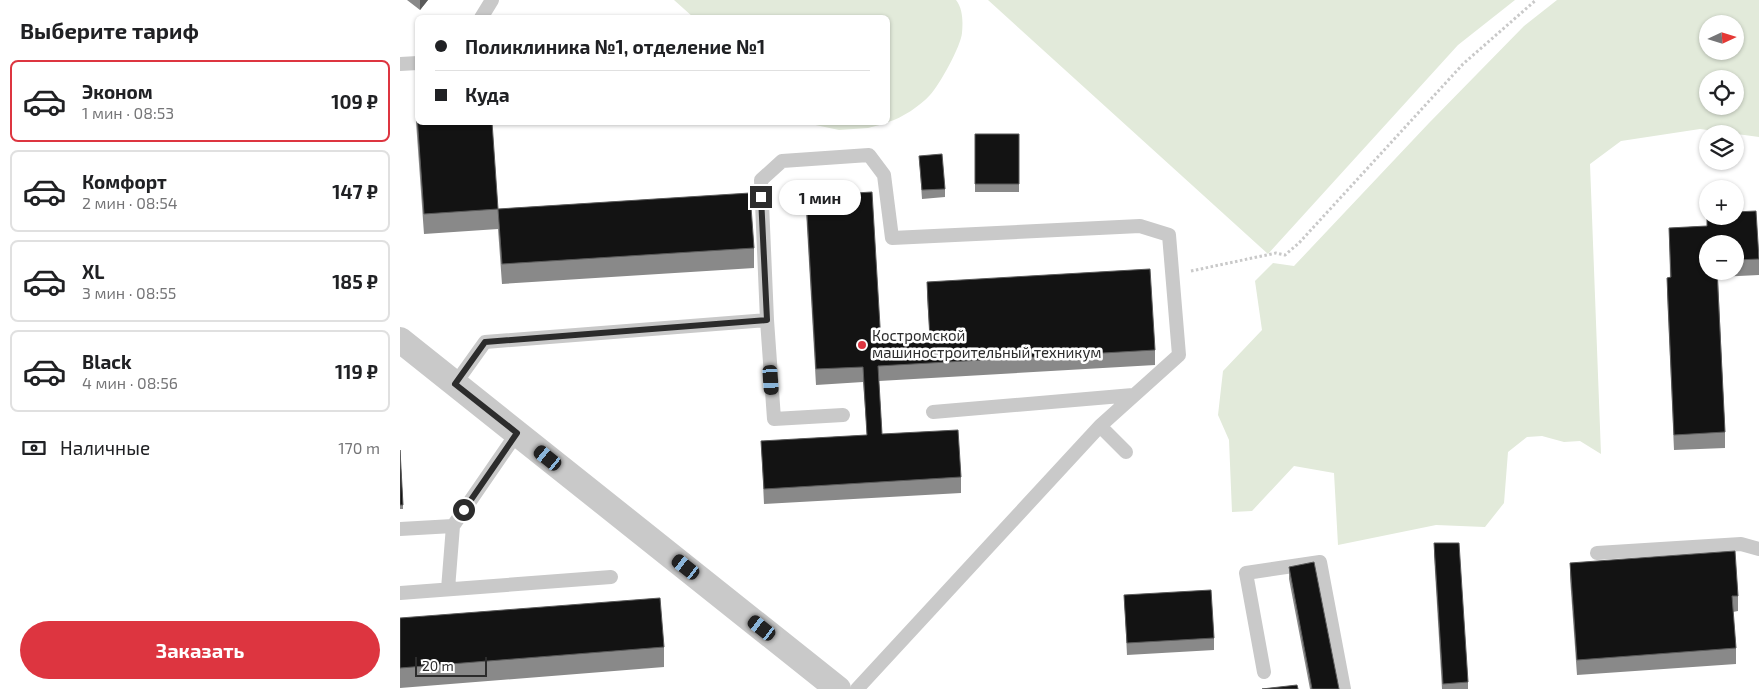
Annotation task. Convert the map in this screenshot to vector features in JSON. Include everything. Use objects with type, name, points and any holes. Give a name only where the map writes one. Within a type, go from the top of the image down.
[{"type":"street","points":[[400,340],[838,689]]},
{"type":"lane","points":[[483,15],[492,0]]},
{"type":"lane","points":[[400,64],[415,63]]},
{"type":"lane","points":[[842,415],[774,419],[767,320],[761,180],[782,161],[869,155],[884,175],[892,238],[1140,226],[1169,235],[1179,354],[1100,426],[857,689]]},
{"type":"lane","points":[[455,384],[485,342],[767,320]]},
{"type":"lane","points":[[933,412],[1133,395]]},
{"type":"lane","points":[[1100,426],[1126,452]]},
{"type":"lane","points":[[448,589],[453,526],[517,433]]},
{"type":"lane","points":[[400,529],[453,526]]},
{"type":"lane","points":[[1597,553],[1740,544],[1759,549]]},
{"type":"lane","points":[[1264,672],[1246,573],[1320,562],[1344,689]]},
{"type":"lane","points":[[400,593],[611,577]]},
{"type":"path","points":[[1172,276],[1276,253],[1285,255],[1299,243],[1463,64],[1536,0]]},
{"type":"green space","points":[[674,0],[956,0],[961,11],[962,33],[958,47],[949,65],[930,95],[911,111],[890,121],[890,15],[691,15]]},
{"type":"green space","points":[[988,0],[1515,0],[1458,45],[1268,254]]},
{"type":"green space","points":[[1557,0],[1759,0],[1759,137],[1744,135],[1744,125],[1699,125],[1699,129],[1621,141],[1590,164],[1601,454],[1580,441],[1564,442],[1542,436],[1527,437],[1508,452],[1504,503],[1485,527],[1436,525],[1338,545],[1334,473],[1294,466],[1252,511],[1232,512],[1229,440],[1218,415],[1223,371],[1262,330],[1255,281],[1273,263],[1294,266],[1524,26]]},
{"type":"green space","points":[[815,125],[879,125],[868,128],[839,130]]},
{"type":"building","points":[[418,125],[492,125],[498,209],[424,214]]},
{"type":"building","points":[[975,134],[1019,134],[1019,184],[975,184]]},
{"type":"building","points":[[942,154],[945,189],[922,190],[919,156]]},
{"type":"building","points":[[872,192],[881,343],[930,340],[927,282],[1150,269],[1155,350],[878,366],[882,434],[958,430],[961,477],[764,489],[761,441],[867,435],[863,367],[816,369],[806,196]]},
{"type":"building","points":[[750,193],[754,248],[502,264],[498,209]]},
{"type":"building","points":[[1756,211],[1759,259],[1744,260],[1744,235],[1699,235],[1699,280],[1717,280],[1725,432],[1674,435],[1667,278],[1671,277],[1669,228],[1744,225],[1744,212]]},
{"type":"building","points":[[400,450],[403,505],[400,505]]},
{"type":"building","points":[[1434,543],[1459,543],[1468,682],[1443,684]]},
{"type":"building","points":[[1735,551],[1738,596],[1732,596],[1736,648],[1577,660],[1570,563]]},
{"type":"building","points":[[1314,562],[1339,689],[1312,689],[1289,567]]},
{"type":"building","points":[[1211,590],[1214,638],[1127,643],[1124,595]]},
{"type":"building","points":[[660,598],[664,647],[400,668],[400,618]]},
{"type":"building","points":[[1297,685],[1298,689],[1262,689]]},
{"type":"place","name":"Костромской машиностроительный техникум","points":[[862,345]]},
{"type":"route","points":[[464,510],[517,433],[455,384],[485,342],[767,320],[761,197]]}]
